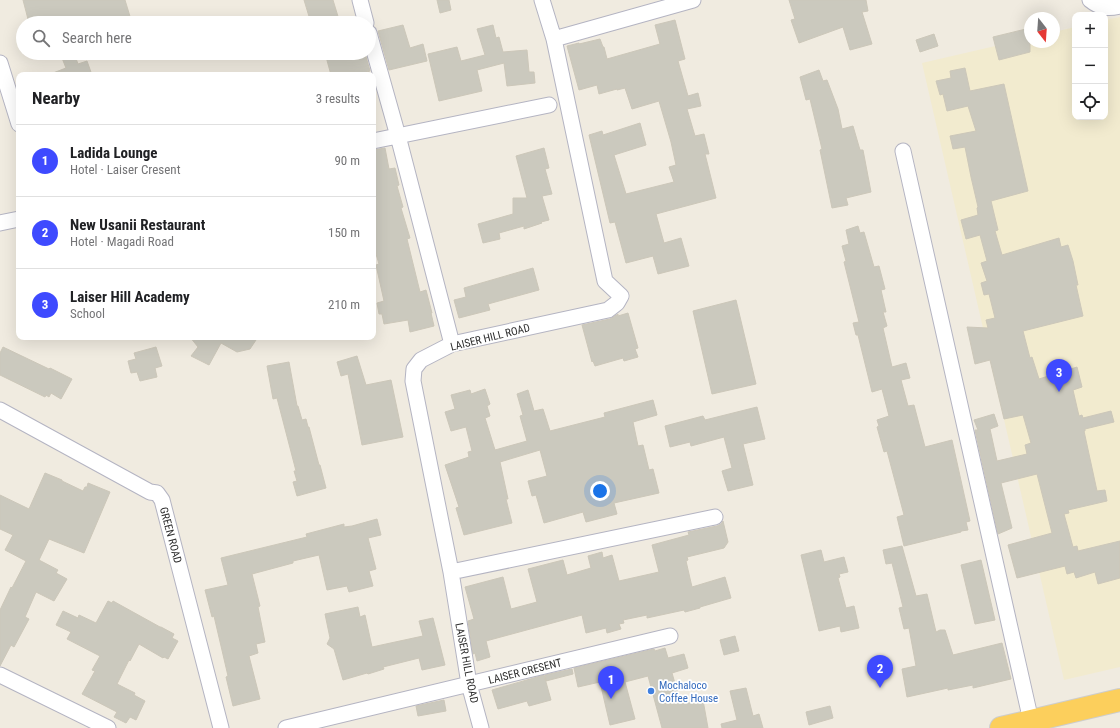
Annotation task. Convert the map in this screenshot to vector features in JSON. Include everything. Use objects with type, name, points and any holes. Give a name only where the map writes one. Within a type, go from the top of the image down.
[{"type":"highway","points":[[1001,728],[1120,700]]},
{"type":"street","points":[[360,0],[364,16]]},
{"type":"street","name":"LAISER HILL ROAD","points":[[481,728],[469,684],[451,572],[413,381],[414,369],[422,360],[452,344],[608,310],[617,303],[621,296],[605,281],[554,39],[542,0]]},
{"type":"street","points":[[554,39],[693,0]]},
{"type":"street","points":[[1090,0],[1098,6],[1112,8],[1120,6]]},
{"type":"street","points":[[376,58],[398,136],[452,344]]},
{"type":"street","points":[[0,63],[16,114]]},
{"type":"street","points":[[376,140],[549,105]]},
{"type":"street","points":[[903,151],[1031,721]]},
{"type":"street","points":[[0,223],[16,220]]},
{"type":"street","name":"GREEN ROAD","points":[[0,410],[150,492],[158,493],[162,500],[221,728]]},
{"type":"street","points":[[451,572],[715,517]]},
{"type":"street","name":"LAISER CRESENT","points":[[286,728],[670,636]]},
{"type":"street","points":[[0,675],[108,728]]},
{"type":"shaded area","points":[[1120,17],[1120,667],[1064,680],[922,63],[1024,39],[1024,48],[1060,48],[1060,31],[1072,28],[1072,120],[1108,120],[1108,19]]},
{"type":"building","points":[[23,0],[125,0],[130,16],[27,16]]},
{"type":"building","points":[[304,0],[333,0],[338,16],[309,16]]},
{"type":"building","points":[[437,0],[449,0],[451,10],[440,13]]},
{"type":"building","points":[[789,0],[866,0],[868,11],[862,12],[872,44],[850,50],[843,27],[799,43],[791,20],[795,19]]},
{"type":"building","points":[[675,20],[685,59],[678,61],[688,96],[698,93],[701,106],[687,109],[695,136],[704,134],[709,154],[705,154],[716,198],[656,214],[664,243],[681,238],[689,266],[658,274],[653,256],[626,263],[615,222],[610,223],[589,135],[602,131],[603,135],[640,123],[646,145],[614,155],[626,194],[674,182],[669,167],[676,165],[659,101],[632,109],[625,88],[599,94],[597,85],[579,90],[567,46],[600,39],[607,59],[660,44],[655,25]]},
{"type":"building","points":[[403,25],[410,48],[423,44],[427,61],[389,70],[378,31]]},
{"type":"building","points":[[493,25],[496,38],[499,37],[503,52],[527,50],[529,72],[534,72],[535,83],[507,86],[504,63],[477,70],[482,91],[439,101],[428,54],[457,47],[461,61],[485,55],[477,29]]},
{"type":"building","points":[[1024,29],[1024,48],[1030,48],[1030,52],[999,60],[993,37]]},
{"type":"building","points":[[934,34],[938,46],[920,52],[916,40]]},
{"type":"building","points":[[63,60],[77,60],[78,64],[87,61],[91,72],[56,72],[66,68]]},
{"type":"building","points":[[327,60],[367,60],[370,71],[367,72],[330,72]]},
{"type":"building","points":[[965,68],[970,91],[1004,84],[1028,191],[991,201],[998,230],[995,231],[1002,255],[1059,238],[1061,247],[1068,245],[1073,261],[1078,285],[1076,285],[1083,316],[1023,331],[1030,358],[1032,357],[1039,379],[1077,367],[1082,387],[1073,390],[1079,416],[1082,415],[1083,418],[1111,411],[1114,422],[1085,429],[1084,431],[1097,491],[1105,490],[1107,501],[1068,510],[1069,513],[1064,514],[1073,547],[1077,546],[1078,551],[1120,541],[1120,578],[1098,584],[1095,572],[1076,578],[1074,572],[1067,574],[1065,566],[1017,578],[1008,545],[1052,533],[1037,474],[1001,483],[1012,528],[998,534],[975,430],[978,430],[974,420],[994,414],[998,426],[990,429],[997,461],[1027,454],[1025,445],[1031,443],[1023,415],[1004,419],[990,360],[975,364],[967,327],[988,328],[986,320],[995,318],[989,294],[984,295],[981,283],[987,281],[981,263],[987,261],[980,235],[966,239],[961,220],[978,215],[978,207],[965,147],[953,149],[950,136],[976,131],[968,106],[947,111],[943,94],[940,95],[936,81],[951,78],[950,71]]},
{"type":"building","points":[[819,70],[823,81],[827,80],[838,109],[842,129],[853,126],[860,150],[863,150],[871,192],[846,198],[848,205],[832,208],[820,150],[822,149],[810,99],[806,100],[800,77]]},
{"type":"building","points":[[385,148],[389,169],[395,168],[399,185],[397,186],[403,207],[401,208],[410,238],[407,239],[420,292],[426,290],[434,326],[410,332],[408,320],[384,324],[382,314],[379,314],[377,303],[384,301],[376,265],[379,264],[376,254],[376,150]]},
{"type":"building","points":[[544,148],[549,168],[545,169],[552,194],[542,196],[549,220],[524,229],[524,226],[499,233],[500,239],[483,243],[478,224],[513,214],[513,198],[527,198],[516,156]]},
{"type":"building","points":[[858,226],[860,233],[864,232],[874,267],[879,266],[885,289],[881,290],[886,312],[883,312],[887,326],[883,328],[892,367],[906,363],[910,378],[901,380],[908,406],[914,405],[925,447],[952,440],[970,521],[966,522],[968,530],[904,546],[897,517],[904,515],[887,451],[884,452],[877,427],[879,426],[877,420],[889,416],[882,389],[872,392],[858,335],[856,335],[853,323],[859,322],[844,262],[846,261],[842,246],[849,244],[846,230]]},
{"type":"building","points":[[533,268],[539,290],[488,304],[490,310],[459,318],[454,300],[466,297],[464,288]]},
{"type":"building","points":[[736,300],[756,384],[712,394],[693,311]]},
{"type":"building","points":[[628,313],[638,348],[635,349],[638,357],[624,361],[623,358],[595,366],[593,361],[592,362],[582,325],[610,319],[618,314],[618,316]]},
{"type":"building","points":[[192,340],[256,340],[250,349],[237,352],[221,343],[209,365],[191,356],[198,347]]},
{"type":"building","points":[[3,347],[72,379],[61,399],[51,393],[49,397],[46,395],[45,397],[0,375],[0,353]]},
{"type":"building","points":[[156,347],[162,366],[155,368],[157,377],[140,381],[137,372],[131,373],[128,361],[136,359],[134,353]]},
{"type":"building","points":[[357,356],[366,385],[391,380],[403,437],[362,445],[348,374],[341,376],[337,362]]},
{"type":"building","points":[[289,362],[297,406],[302,420],[306,419],[309,427],[326,488],[297,496],[293,482],[297,481],[294,471],[296,471],[277,398],[273,399],[267,366]]},
{"type":"building","points":[[485,389],[490,404],[487,406],[490,416],[485,418],[495,450],[527,441],[520,416],[523,415],[517,394],[528,390],[534,411],[543,409],[550,431],[605,417],[604,413],[653,400],[657,415],[633,422],[638,446],[643,445],[649,470],[653,469],[659,493],[614,503],[617,514],[586,522],[583,512],[544,523],[536,495],[532,496],[528,481],[547,476],[540,450],[500,462],[508,499],[506,499],[512,523],[464,535],[456,508],[459,507],[445,465],[469,457],[468,452],[472,451],[466,427],[451,431],[445,412],[455,409],[451,395],[470,390],[471,394]]},
{"type":"building","points":[[757,407],[765,439],[743,444],[753,485],[728,491],[722,471],[732,468],[724,437],[691,446],[690,442],[670,447],[665,426],[703,416],[705,420]]},
{"type":"building","points":[[45,473],[83,491],[85,487],[87,487],[88,483],[110,492],[84,553],[49,539],[39,560],[58,570],[56,573],[67,579],[54,601],[36,592],[25,617],[29,619],[14,647],[11,645],[0,666],[0,610],[26,561],[5,550],[13,535],[0,529],[0,495],[29,509]]},
{"type":"building","points":[[377,519],[381,535],[368,538],[376,569],[369,571],[373,586],[349,592],[347,586],[327,590],[319,555],[293,561],[293,563],[252,574],[260,606],[258,607],[265,642],[256,644],[258,653],[249,656],[260,699],[233,706],[226,677],[228,676],[214,616],[212,617],[205,590],[228,585],[221,558],[307,537],[306,534],[344,524],[344,527],[352,526]]},
{"type":"building","points":[[723,521],[728,542],[724,548],[687,557],[688,560],[686,561],[692,587],[725,577],[731,598],[685,612],[684,610],[647,618],[647,615],[623,620],[624,623],[619,624],[621,629],[607,633],[606,628],[586,633],[582,615],[486,641],[490,657],[477,661],[475,653],[473,654],[468,621],[474,619],[465,587],[503,577],[511,609],[537,602],[528,569],[563,560],[567,575],[591,568],[588,556],[602,552],[603,558],[612,555],[619,581],[659,572],[652,545],[689,535],[688,532],[717,526]]},
{"type":"building","points":[[902,546],[916,596],[927,594],[936,632],[945,630],[953,655],[1002,643],[1011,679],[973,688],[973,685],[948,690],[948,688],[907,697],[902,669],[916,666],[909,628],[904,629],[899,608],[903,607],[892,563],[886,564],[883,550]]},
{"type":"building","points":[[821,550],[824,562],[844,557],[848,572],[839,574],[840,577],[838,578],[846,608],[854,606],[859,628],[841,632],[840,626],[819,631],[801,555]]},
{"type":"building","points":[[981,560],[995,620],[975,624],[961,565]]},
{"type":"building","points":[[108,601],[112,603],[113,601],[174,634],[172,638],[178,641],[168,659],[163,658],[139,644],[117,684],[135,693],[134,695],[145,701],[136,720],[130,717],[126,723],[114,717],[117,712],[82,694],[95,671],[92,670],[100,656],[67,639],[71,632],[56,625],[63,611],[78,618],[79,615],[96,623]]},
{"type":"building","points":[[358,607],[360,617],[365,615],[372,647],[423,636],[419,621],[433,618],[445,665],[422,670],[419,658],[383,667],[384,669],[343,680],[334,649],[327,644],[330,638],[325,614]]},
{"type":"building","points":[[735,636],[739,651],[724,655],[720,640]]},
{"type":"building","points":[[665,648],[668,658],[684,654],[688,668],[672,673],[681,704],[703,700],[708,728],[662,728],[648,676],[625,682],[635,719],[610,725],[600,682],[578,687],[574,668],[654,649],[655,651]]},
{"type":"building","points":[[572,669],[573,674],[546,681],[545,675]]},
{"type":"building","points":[[544,675],[551,700],[529,706],[527,701],[498,709],[492,690]]},
{"type":"building","points":[[746,688],[753,716],[759,714],[763,728],[722,728],[721,724],[737,720],[730,691]]},
{"type":"building","points":[[444,700],[446,711],[418,716],[416,706]]},
{"type":"building","points":[[830,706],[833,718],[809,725],[806,712]]},
{"type":"place","name":"Laiser Hill Academy","points":[[1059,392]]},
{"type":"place","name":"New Usanii Restaurant","points":[[880,688]]},
{"type":"place","name":"Mochaloco Coffee House","points":[[651,691]]},
{"type":"place","name":"Ladida Lounge","points":[[611,699]]}]
